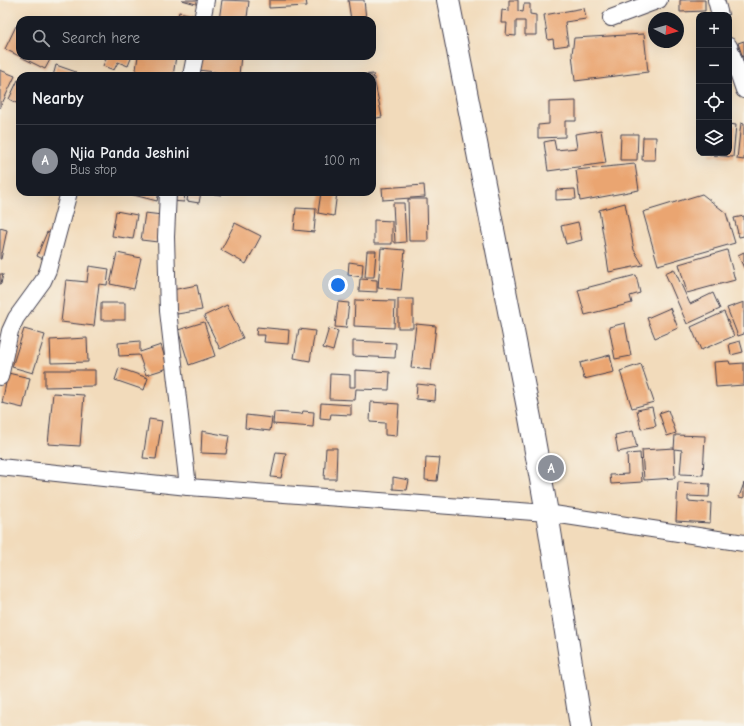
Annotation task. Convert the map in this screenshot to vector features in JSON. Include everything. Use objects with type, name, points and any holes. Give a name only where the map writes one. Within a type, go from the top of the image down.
[{"type":"highway","points":[[448,0],[530,418],[547,513],[581,726]]},
{"type":"street","points":[[203,16],[206,0]]},
{"type":"street","points":[[610,18],[659,0]]},
{"type":"street","points":[[716,0],[719,12]]},
{"type":"street","points":[[730,48],[744,90]]},
{"type":"street","points":[[193,72],[194,60]]},
{"type":"street","points":[[0,377],[10,331],[16,318],[43,281],[48,270],[68,196]]},
{"type":"street","points":[[168,196],[166,237],[168,311],[188,487]]},
{"type":"street","points":[[0,467],[188,487],[547,513],[744,543]]},
{"type":"building","points":[[182,0],[205,0],[203,6]]},
{"type":"building","points":[[222,0],[249,1],[247,16],[220,16]]},
{"type":"building","points":[[269,0],[306,0],[307,6],[269,8]]},
{"type":"building","points":[[348,0],[364,0],[366,16],[350,16]]},
{"type":"building","points":[[509,0],[518,0],[518,11],[523,12],[524,4],[530,4],[530,14],[536,15],[536,35],[525,35],[525,21],[516,21],[516,36],[506,35],[507,23],[501,23],[502,10],[509,11]]},
{"type":"building","points":[[680,0],[705,0],[705,11],[680,12]]},
{"type":"building","points":[[584,8],[586,19],[565,22],[568,45],[554,47],[553,39],[548,40],[544,15]]},
{"type":"building","points":[[179,12],[196,16],[178,16]]},
{"type":"building","points":[[16,26],[16,54],[5,49]]},
{"type":"building","points":[[644,34],[648,72],[575,81],[572,54],[574,38]]},
{"type":"building","points":[[744,41],[744,61],[738,43]]},
{"type":"building","points":[[27,60],[50,60],[45,69]]},
{"type":"building","points":[[105,60],[130,60],[128,66],[118,62],[114,70],[103,66]]},
{"type":"building","points":[[137,60],[175,60],[174,72],[136,72]]},
{"type":"building","points":[[199,60],[241,60],[239,72],[214,72],[198,70]]},
{"type":"building","points":[[56,65],[76,72],[54,72]]},
{"type":"building","points":[[0,70],[15,76],[0,108]]},
{"type":"building","points":[[16,84],[16,103],[9,99]]},
{"type":"building","points":[[376,88],[382,117],[376,118]]},
{"type":"building","points":[[576,101],[576,121],[565,121],[565,137],[538,138],[538,125],[549,124],[549,102]]},
{"type":"building","points":[[741,123],[744,124],[744,160],[737,159]]},
{"type":"building","points":[[732,124],[736,125],[733,157],[722,156],[732,156]]},
{"type":"building","points":[[601,130],[606,163],[548,171],[544,142],[554,140],[556,150],[577,148],[575,134]]},
{"type":"building","points":[[621,134],[638,134],[637,160],[620,160]]},
{"type":"building","points":[[643,137],[656,137],[655,160],[642,160]]},
{"type":"building","points":[[635,164],[639,190],[580,201],[576,170]]},
{"type":"building","points":[[424,185],[425,197],[383,200],[382,188]]},
{"type":"building","points":[[575,189],[576,199],[556,200],[556,190]]},
{"type":"building","points":[[702,194],[726,213],[735,243],[658,265],[643,212]]},
{"type":"building","points":[[138,196],[158,196],[157,201]]},
{"type":"building","points":[[173,196],[185,196],[184,202],[172,201]]},
{"type":"building","points":[[188,196],[200,196],[199,203],[187,201]]},
{"type":"building","points":[[320,196],[336,196],[334,216],[318,213]]},
{"type":"building","points":[[408,199],[427,199],[428,241],[409,241]]},
{"type":"building","points":[[393,203],[404,203],[406,242],[395,243]]},
{"type":"building","points":[[625,203],[634,250],[643,265],[609,272],[599,210]]},
{"type":"building","points":[[296,208],[316,209],[314,232],[294,230]]},
{"type":"building","points":[[116,211],[137,215],[133,239],[112,236]]},
{"type":"building","points":[[145,213],[162,215],[158,242],[141,240]]},
{"type":"building","points":[[744,216],[744,236],[739,237],[734,218]]},
{"type":"building","points":[[374,220],[392,221],[392,244],[374,244]]},
{"type":"building","points":[[578,222],[582,240],[566,244],[561,226]]},
{"type":"building","points":[[235,223],[261,236],[246,264],[221,250]]},
{"type":"building","points":[[0,228],[7,230],[1,259],[0,259]]},
{"type":"building","points":[[47,232],[61,238],[51,263],[37,256]]},
{"type":"building","points":[[381,248],[405,250],[401,290],[378,288]]},
{"type":"building","points":[[727,250],[735,280],[687,293],[679,264]]},
{"type":"building","points":[[367,251],[376,251],[374,277],[365,277]]},
{"type":"building","points":[[744,252],[744,268],[738,255]]},
{"type":"building","points":[[117,253],[141,258],[134,289],[110,284]]},
{"type":"building","points":[[349,262],[363,264],[362,277],[348,275]]},
{"type":"building","points":[[89,266],[109,269],[107,285],[99,284],[94,326],[61,322],[66,280],[87,282]]},
{"type":"building","points":[[674,269],[690,304],[713,293],[720,309],[687,324],[665,273]]},
{"type":"building","points":[[0,274],[3,274],[1,284],[0,284]]},
{"type":"building","points":[[636,275],[640,293],[630,296],[632,303],[585,315],[578,290]]},
{"type":"building","points":[[360,279],[377,280],[377,292],[359,291]]},
{"type":"building","points":[[197,285],[202,310],[177,314],[172,290]]},
{"type":"building","points":[[398,299],[413,299],[413,328],[398,328]]},
{"type":"building","points":[[355,300],[395,301],[394,328],[354,326]]},
{"type":"building","points":[[338,302],[349,303],[346,328],[335,327]]},
{"type":"building","points":[[744,302],[744,334],[738,336],[727,308]]},
{"type":"building","points":[[101,303],[125,303],[125,320],[101,320]]},
{"type":"building","points":[[227,305],[243,338],[220,349],[204,316]]},
{"type":"building","points":[[670,308],[678,328],[655,338],[647,318]]},
{"type":"building","points":[[724,312],[734,336],[701,350],[691,327]]},
{"type":"building","points":[[204,322],[215,356],[189,365],[178,330]]},
{"type":"building","points":[[625,323],[631,356],[615,359],[609,327]]},
{"type":"building","points":[[416,324],[436,326],[431,370],[411,368]]},
{"type":"building","points":[[257,327],[289,330],[288,344],[264,342],[265,335],[256,335]]},
{"type":"building","points":[[329,328],[338,331],[333,351],[323,348]]},
{"type":"building","points":[[24,329],[45,335],[33,373],[12,367]]},
{"type":"building","points":[[299,329],[315,331],[310,361],[294,358]]},
{"type":"building","points":[[87,338],[88,362],[51,363],[50,340]]},
{"type":"building","points":[[140,341],[140,352],[161,345],[168,368],[146,375],[139,355],[119,356],[118,343]]},
{"type":"building","points":[[353,341],[396,343],[395,358],[353,356]]},
{"type":"building","points":[[740,341],[743,352],[731,355],[729,344]]},
{"type":"building","points":[[610,355],[614,372],[584,379],[580,363]]},
{"type":"building","points":[[729,361],[730,364],[744,363],[744,385],[716,387],[714,362]]},
{"type":"building","points":[[641,364],[654,402],[632,408],[620,371]]},
{"type":"building","points":[[119,368],[148,378],[144,390],[115,380]]},
{"type":"building","points":[[45,370],[95,370],[95,386],[45,387]]},
{"type":"building","points":[[355,370],[390,372],[389,390],[356,389],[355,400],[329,399],[330,374],[350,375],[350,387],[355,387]]},
{"type":"building","points":[[8,373],[30,378],[23,408],[2,403]]},
{"type":"building","points":[[417,384],[436,386],[435,401],[416,399]]},
{"type":"building","points":[[53,393],[84,395],[80,446],[48,444]]},
{"type":"building","points":[[371,402],[399,404],[397,436],[385,435],[385,423],[370,422]]},
{"type":"building","points":[[321,403],[351,405],[351,415],[331,414],[330,419],[320,418]]},
{"type":"building","points":[[652,407],[656,426],[641,429],[637,410]]},
{"type":"building","points":[[668,410],[676,433],[667,436],[659,413]]},
{"type":"building","points":[[303,411],[314,412],[313,427],[273,424],[274,412],[302,414]]},
{"type":"building","points":[[246,415],[272,418],[270,431],[245,428]]},
{"type":"building","points":[[149,419],[162,421],[156,459],[143,458]]},
{"type":"building","points":[[202,431],[229,436],[226,454],[201,453]]},
{"type":"building","points":[[633,431],[637,448],[618,452],[615,435]]},
{"type":"building","points":[[675,435],[705,436],[703,475],[680,474],[682,450],[674,449]]},
{"type":"building","points":[[326,448],[337,448],[336,479],[324,479]]},
{"type":"building","points":[[674,448],[675,478],[644,480],[642,450]]},
{"type":"building","points":[[276,452],[286,453],[281,478],[271,477]]},
{"type":"building","points":[[640,453],[642,482],[611,484],[610,475],[628,474],[627,454]]},
{"type":"building","points":[[426,457],[440,458],[437,481],[425,480]]},
{"type":"building","points":[[393,477],[409,480],[407,490],[393,489]]},
{"type":"building","points":[[678,482],[710,484],[709,497],[688,496],[688,501],[711,503],[710,523],[676,521]]},
{"type":"building","points":[[744,483],[744,498],[739,497]]},
{"type":"place","name":"Njia Panda Jeshini","points":[[551,468]]}]
